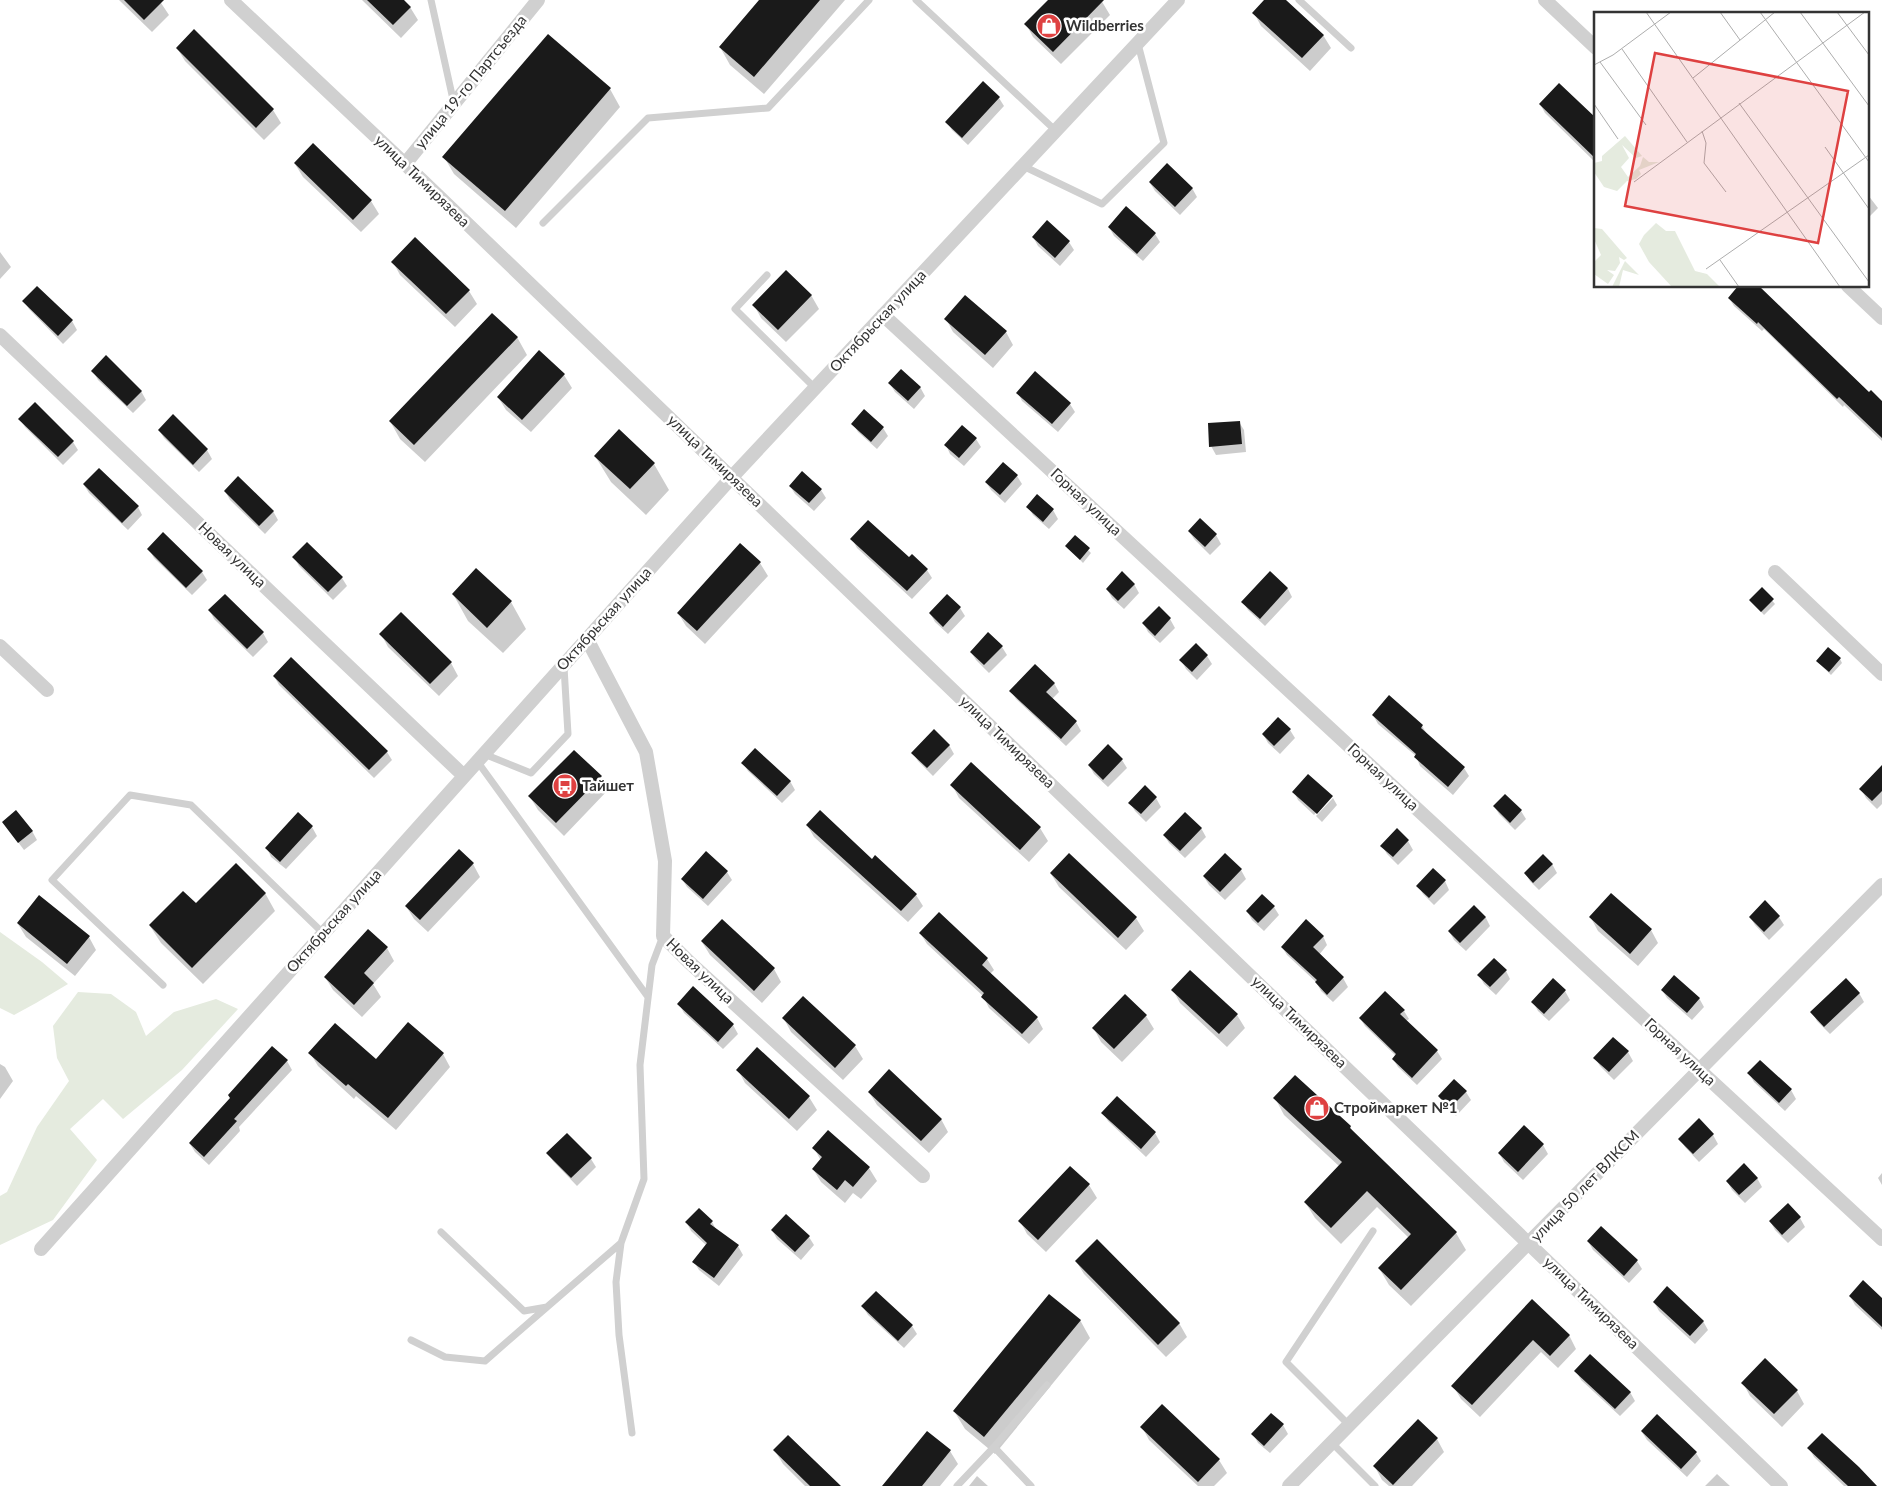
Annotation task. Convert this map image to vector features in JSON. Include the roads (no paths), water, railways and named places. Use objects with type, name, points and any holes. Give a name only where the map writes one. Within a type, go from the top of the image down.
[{"type":"street","name":"улица Тимирязева","points":[[231,0],[405,164],[1781,1486]]},
{"type":"street","name":"улица 19-го Партсъезда","points":[[405,164],[538,0]]},
{"type":"street","name":"Октябрьская улица","points":[[40,1249],[731,478],[1178,0]]},
{"type":"street","points":[[1545,0],[1594,46]]},
{"type":"street","points":[[1850,288],[1882,318]]},
{"type":"street","name":"Горная улица","points":[[883,315],[1882,1239]]},
{"type":"street","name":"Новая улица","points":[[0,335],[464,776]]},
{"type":"street","points":[[1775,572],[1882,674]]},
{"type":"street","name":"Новая улица","points":[[587,639],[646,752],[665,861],[663,936],[923,1176]]},
{"type":"street","points":[[0,646],[47,690]]},
{"type":"street","name":"улица 50 лет ВЛКСМ","points":[[1289,1486],[1529,1244],[1699,1068],[1882,885]]},
{"type":"lane","points":[[431,0],[454,104]]},
{"type":"lane","points":[[543,223],[648,118],[768,108],[870,0]]},
{"type":"lane","points":[[916,0],[1056,131]]},
{"type":"lane","points":[[1299,0],[1351,48]]},
{"type":"lane","points":[[1023,166],[1102,204],[1164,143],[1137,44]]},
{"type":"lane","points":[[767,275],[735,309],[815,388]]},
{"type":"lane","points":[[480,757],[532,773],[568,734],[564,664]]},
{"type":"lane","points":[[480,757],[648,997]]},
{"type":"lane","points":[[163,985],[52,880],[130,795],[191,805],[323,933]]},
{"type":"lane","points":[[632,1433],[619,1335],[616,1282],[621,1243],[644,1180],[640,1065],[652,965],[663,936]]},
{"type":"lane","points":[[1348,1426],[1286,1362],[1374,1231]]},
{"type":"lane","points":[[441,1232],[524,1311],[547,1307]]},
{"type":"lane","points":[[411,1340],[445,1357],[485,1361],[621,1243]]},
{"type":"lane","points":[[957,1486],[1048,1385]]},
{"type":"lane","points":[[1332,1443],[1375,1486]]},
{"type":"lane","points":[[994,1447],[1031,1486]]},
{"type":"place","name":"Wildberries","points":[[1049,26]]},
{"type":"place","name":"Тайшет","points":[[565,786]]},
{"type":"place","name":"Строймаркет №1","points":[[1317,1108]]}]
